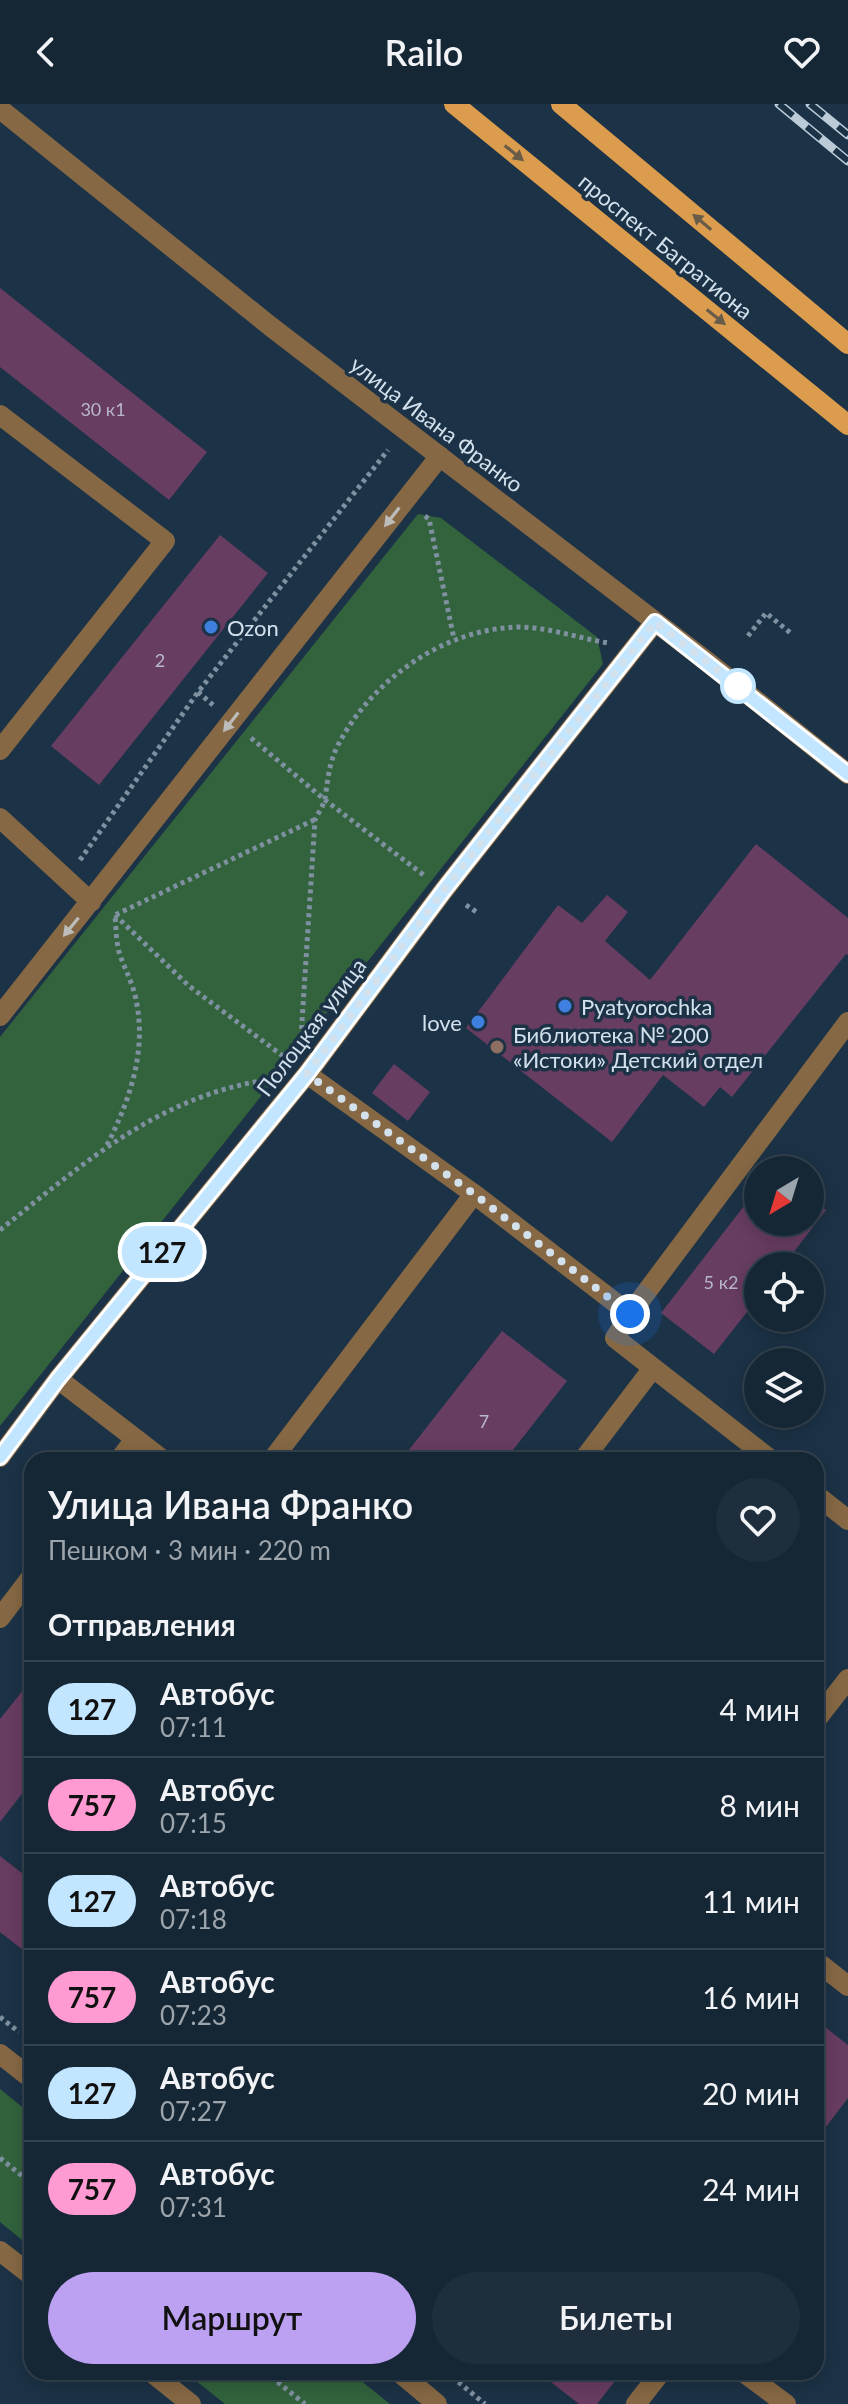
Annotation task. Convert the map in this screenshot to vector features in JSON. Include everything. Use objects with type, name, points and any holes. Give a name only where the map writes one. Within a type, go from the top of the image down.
[{"type":"main road","name":"проспект Багратиона","points":[[454,104],[848,425]]},
{"type":"main road","name":"проспект Багратиона","points":[[561,104],[848,344]]},
{"type":"street","name":"улица Ивана Франко","points":[[0,109],[270,326],[848,774]]},
{"type":"street","points":[[0,415],[165,541],[0,750]]},
{"type":"street","points":[[0,1016],[440,456]]},
{"type":"street","name":"Полоцкая улица","points":[[0,1457],[58,1379],[307,1074],[444,890],[655,622]]},
{"type":"street","points":[[0,818],[91,902]]},
{"type":"street","points":[[761,1452],[615,1338],[848,1022]]},
{"type":"street","points":[[307,1074],[474,1194],[630,1314]]},
{"type":"street","points":[[278,1452],[474,1194]]},
{"type":"street","points":[[589,1452],[653,1368]]},
{"type":"street","points":[[58,1379],[152,1452]]},
{"type":"street","points":[[125,1452],[135,1439]]},
{"type":"street","points":[[824,1501],[848,1520]]},
{"type":"street","points":[[0,1618],[24,1586]]},
{"type":"street","points":[[824,1710],[848,1679]]},
{"type":"street","points":[[824,1967],[848,1986]]},
{"type":"street","points":[[0,2054],[24,2073]]},
{"type":"street","points":[[0,2251],[24,2270]]},
{"type":"street","points":[[161,2380],[191,2404]]},
{"type":"street","points":[[408,2380],[437,2404]]},
{"type":"street","points":[[636,2404],[655,2380]]},
{"type":"street","points":[[754,2380],[786,2404]]},
{"type":"path","points":[[66,879],[198,692],[373,472]]},
{"type":"path","points":[[429,519],[454,639]]},
{"type":"path","points":[[748,636],[766,613],[793,635]]},
{"type":"path","points":[[307,1074],[300,1029],[315,820],[325,800],[329,766],[337,747],[366,704],[411,664],[454,639],[519,627],[612,643]]},
{"type":"path","points":[[231,721],[325,800],[428,879]]},
{"type":"path","points":[[115,915],[315,820]]},
{"type":"path","points":[[115,915],[189,986],[307,1074]]},
{"type":"path","points":[[107,1145],[133,1083],[141,1026],[136,996],[119,951],[115,915]]},
{"type":"path","points":[[0,1230],[107,1145],[170,1110],[218,1090],[307,1074]]},
{"type":"path","points":[[0,2158],[24,2178]]},
{"type":"path","points":[[275,2380],[305,2404]]},
{"type":"path","points":[[456,2380],[485,2404]]},
{"type":"green space","points":[[418,514],[441,518],[597,637],[603,664],[0,1426],[0,1037]]},
{"type":"green space","points":[[0,2089],[24,2108],[24,2242],[0,2222]]},
{"type":"green space","points":[[195,2380],[360,2380],[390,2404],[225,2404]]},
{"type":"building","points":[[0,288],[207,452],[169,500],[0,367]]},
{"type":"building","points":[[220,535],[268,573],[99,785],[51,746]]},
{"type":"building","points":[[756,844],[848,918],[848,955],[732,1097],[720,1087],[704,1107],[663,1075],[612,1142],[466,1028],[558,905],[582,923],[607,895],[628,912],[605,941],[650,980]]},
{"type":"building","points":[[394,1064],[430,1092],[408,1121],[372,1093]]},
{"type":"building","points":[[744,1206],[744,1236],[806,1236],[794,1252],[744,1252],[744,1316],[714,1354],[661,1313]]},
{"type":"building","points":[[502,1331],[567,1381],[511,1452],[407,1452]]},
{"type":"building","points":[[24,1689],[24,1791],[0,1822],[0,1719]]},
{"type":"building","points":[[0,1856],[24,1875],[24,1951],[0,1932]]},
{"type":"building","points":[[824,2026],[848,2045],[848,2098],[826,2127]]},
{"type":"building","points":[[548,2380],[616,2380],[597,2404],[579,2404]]},
{"type":"railway","points":[[779,104],[848,161]]},
{"type":"railway","points":[[810,104],[848,135]]},
{"type":"bus line","name":"127","points":[[0,1457],[58,1379],[307,1074],[444,890],[655,622],[848,774]]},
{"type":"place","name":"Ozon","points":[[211,627]]},
{"type":"place","name":"Pyatyorochka","points":[[565,1006]]},
{"type":"place","name":"love","points":[[478,1022]]},
{"type":"place","name":"Библиотека № 200 «Истоки» Детский отдел","points":[[497,1047]]},
{"type":"route","points":[[630,1314],[474,1194],[307,1074],[444,890],[655,622],[738,686]]}]
